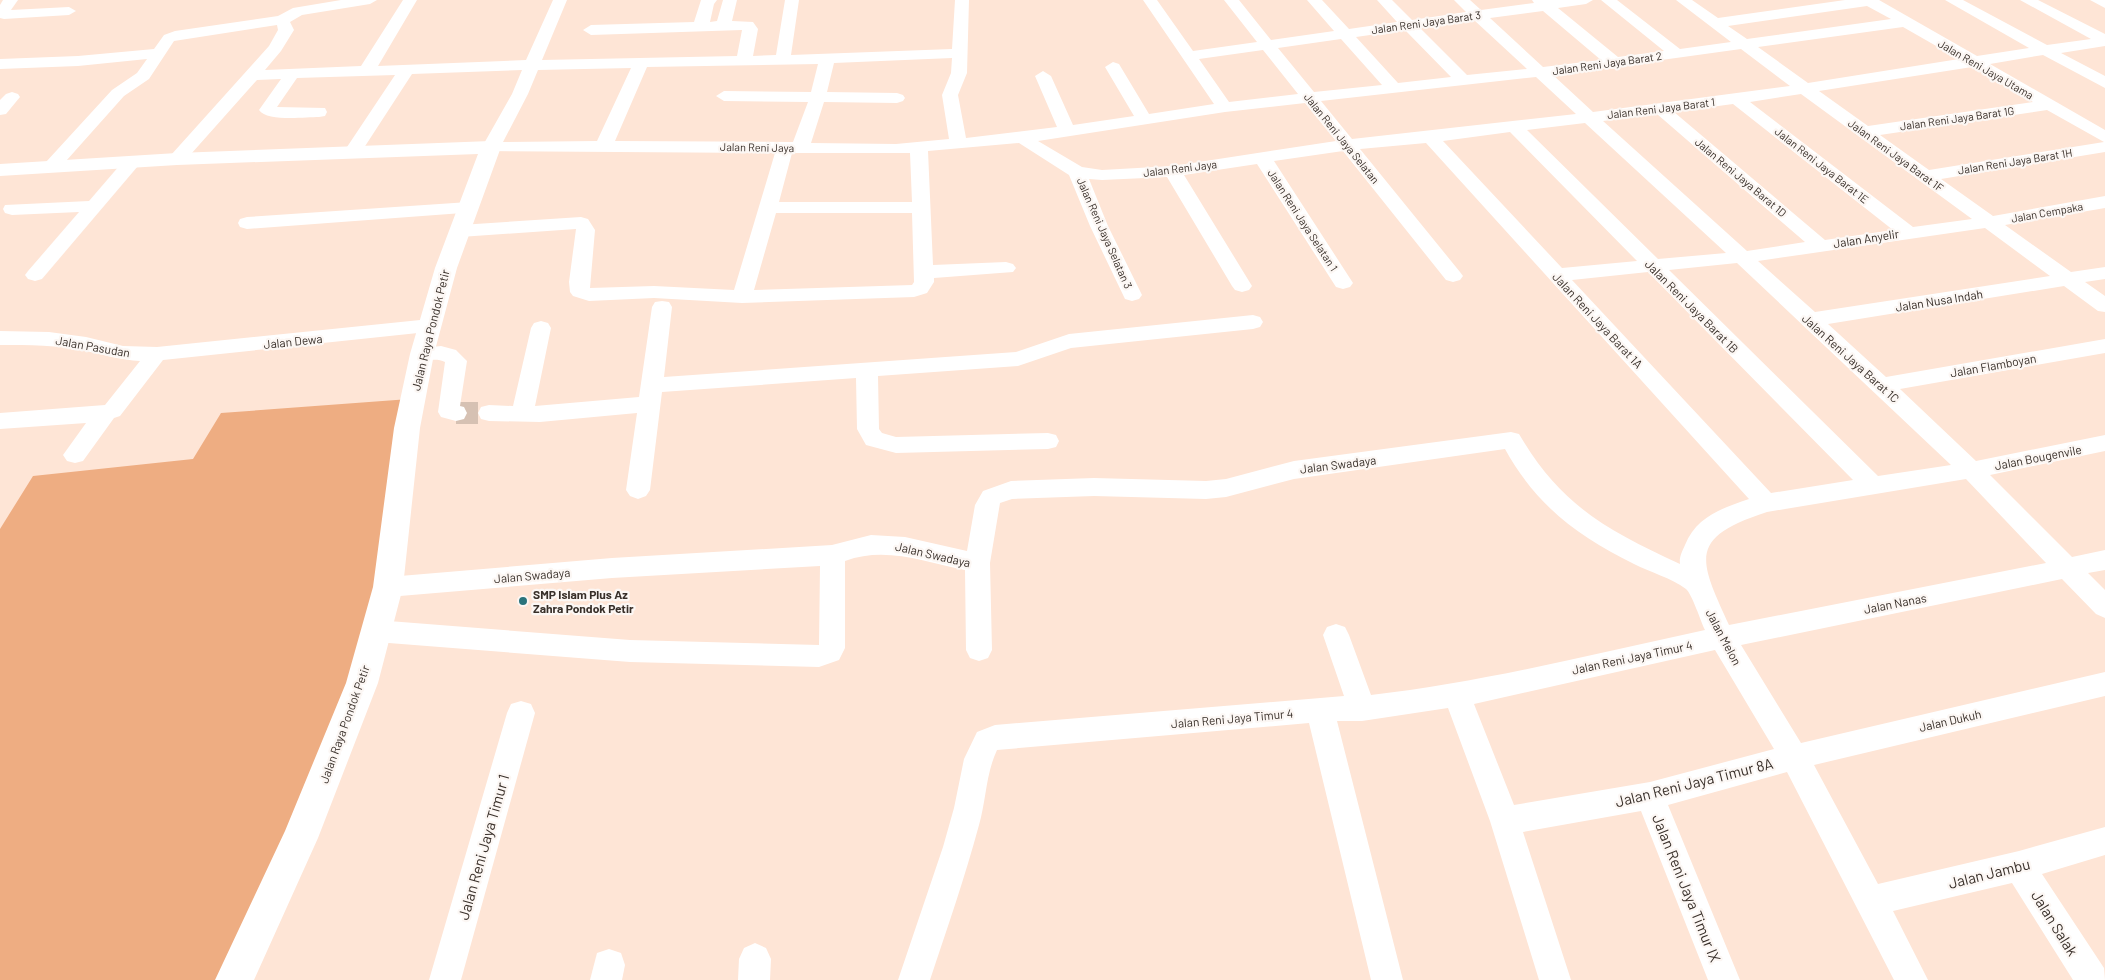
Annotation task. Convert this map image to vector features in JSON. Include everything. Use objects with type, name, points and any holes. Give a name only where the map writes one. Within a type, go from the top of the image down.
[{"type":"main road","points":[[0,170],[177,159],[491,148]]},
{"type":"main road","name":"Jalan Raya Pondok Petir","points":[[234,980],[300,838],[362,683],[388,587],[406,428],[422,354],[446,268],[491,148]]},
{"type":"street","points":[[11,0],[2,12],[4,15],[69,12]]},
{"type":"street","points":[[52,166],[118,93],[143,76],[157,53],[173,36],[282,20],[298,11],[365,0]]},
{"type":"street","points":[[367,70],[410,0]]},
{"type":"street","points":[[491,148],[520,94],[530,65],[560,0]]},
{"type":"street","points":[[701,26],[707,2],[710,0]]},
{"type":"street","points":[[724,26],[730,0]]},
{"type":"street","points":[[783,59],[792,0]]},
{"type":"street","points":[[959,144],[950,95],[959,73],[962,0]]},
{"type":"street","points":[[1150,0],[1225,107]]},
{"type":"street","name":"Jalan Reni Jaya Selatan","points":[[1231,0],[1453,276]]},
{"type":"street","points":[[1314,0],[1393,87]]},
{"type":"street","points":[[1384,0],[1463,80]]},
{"type":"street","name":"Jalan Reni Jaya Barat 1C","points":[[1461,0],[1542,72],[1809,320],[1882,385],[1971,470],[2105,607]]},
{"type":"street","name":"Jalan Reni Jaya Barat 3","points":[[1189,56],[1477,15],[1542,3],[1586,0]]},
{"type":"street","points":[[1608,0],[1676,53]]},
{"type":"street","name":"Jalan Reni Jaya Barat 1F","points":[[1683,0],[2105,306]]},
{"type":"street","points":[[1714,23],[1868,0]]},
{"type":"street","name":"Jalan Reni Jaya Utama","points":[[1868,0],[2105,137]]},
{"type":"street","points":[[1952,0],[2105,84]]},
{"type":"street","points":[[2027,0],[2105,41]]},
{"type":"street","points":[[2097,0],[2105,4]]},
{"type":"street","points":[[1542,3],[1614,62]]},
{"type":"street","points":[[177,159],[283,38],[286,30],[282,20]]},
{"type":"street","name":"Jalan Reni Jaya Barat 2","points":[[1308,96],[1542,72],[1905,22]]},
{"type":"street","points":[[591,30],[750,26],[744,60]]},
{"type":"street","name":"Jalan Reni Jaya Barat 1","points":[[1348,145],[1430,137],[1736,99],[2105,41]]},
{"type":"street","points":[[0,64],[78,62],[157,53]]},
{"type":"street","points":[[251,75],[530,65],[827,59],[959,53]]},
{"type":"street","points":[[742,297],[769,207],[793,148],[818,96],[827,59]]},
{"type":"street","points":[[604,146],[641,62]]},
{"type":"street","points":[[1112,67],[1144,118]]},
{"type":"street","points":[[352,153],[407,69]]},
{"type":"street","points":[[292,74],[267,110],[271,112],[319,112]]},
{"type":"street","points":[[1043,76],[1067,130]]},
{"type":"street","points":[[724,96],[897,98]]},
{"type":"street","name":"Jalan Reni Jaya","points":[[491,148],[604,146],[919,148],[1022,138],[1144,118],[1308,96]]},
{"type":"street","points":[[0,110],[12,97]]},
{"type":"street","name":"Jalan Reni Jaya Barat 1E","points":[[1736,99],[1908,232]]},
{"type":"street","name":"Jalan Reni Jaya Barat 1G","points":[[1865,132],[2049,105]]},
{"type":"street","name":"Jalan Reni Jaya Barat 1D","points":[[1661,109],[1820,245]]},
{"type":"street","name":"Jalan Reni Jaya Barat 1B","points":[[1513,126],[1873,486]]},
{"type":"street","name":"Jalan Reni Jaya Barat 1A","points":[[1430,137],[1766,503]]},
{"type":"street","name":"Jalan Reni Jaya","points":[[1022,138],[1077,172],[1102,175],[1173,171],[1348,145]]},
{"type":"street","name":"Jalan Reni Jaya Barat 1H","points":[[1924,176],[2105,147]]},
{"type":"street","points":[[247,223],[465,220],[581,223],[586,230],[579,282],[580,292],[589,295],[664,293],[742,297],[914,291],[920,289],[924,282],[919,148]]},
{"type":"street","name":"Jalan Reni Jaya Selatan 1","points":[[1262,157],[1343,283]]},
{"type":"street","points":[[35,275],[132,162]]},
{"type":"street","points":[[1173,171],[1242,286]]},
{"type":"street","name":"Jalan Reni Jaya Selatan 3","points":[[1077,172],[1099,226],[1132,295]]},
{"type":"street","name":"Jalan Cempaka","points":[[1989,222],[2105,202]]},
{"type":"street","points":[[12,209],[93,206]]},
{"type":"street","points":[[769,207],[922,208]]},
{"type":"street","name":"Jalan Anyelir","points":[[1556,275],[1743,257],[1908,232],[1989,222]]},
{"type":"street","points":[[924,272],[1006,268]]},
{"type":"street","name":"Jalan Nusa Indah","points":[[1809,320],[2105,273]]},
{"type":"street","points":[[638,490],[662,307]]},
{"type":"street","points":[[489,413],[528,414],[651,394],[867,371],[1018,359],[1068,341],[1253,322]]},
{"type":"street","name":"Jalan Dewa","points":[[157,354],[430,326]]},
{"type":"street","points":[[528,414],[524,409],[524,401],[541,328]]},
{"type":"street","name":"Jalan Pasudan","points":[[0,338],[49,338],[124,353],[157,354]]},
{"type":"street","name":"Jalan Flamboyan","points":[[1882,385],[2105,346]]},
{"type":"street","points":[[422,354],[445,352],[456,361],[449,407],[449,412],[456,413]]},
{"type":"street","points":[[75,455],[106,414],[116,408],[157,354]]},
{"type":"street","points":[[867,371],[868,429],[874,439],[896,445],[1048,441]]},
{"type":"street","points":[[0,421],[106,414]]},
{"type":"street","name":"Jalan Swadaya","points":[[388,587],[612,568],[833,555],[850,548],[865,545],[903,544],[953,560],[977,564],[987,505],[991,497],[1011,490],[1094,486],[1206,490],[1226,488],[1294,470],[1511,440],[1533,479],[1559,506],[1585,526],[1614,543],[1697,583]]},
{"type":"street","name":"Jalan Bougenvile","points":[[1971,470],[2105,443]]},
{"type":"street","name":"Jalan Melon","points":[[1912,980],[1872,901],[1794,757],[1722,638],[1697,583],[1692,559],[1700,538],[1713,525],[1729,515],[1766,503],[1971,470]]},
{"type":"street","points":[[376,631],[630,651],[819,656],[830,652],[832,648],[833,555]]},
{"type":"street","name":"Jalan Nanas","points":[[1722,638],[2105,560]]},
{"type":"street","points":[[977,564],[979,650]]},
{"type":"street","points":[[1336,635],[1362,709]]},
{"type":"street","name":"Jalan Reni Jaya Timur 4","points":[[914,980],[958,847],[969,808],[978,759],[987,741],[995,738],[1320,710],[1362,709],[1457,696],[1722,638]]},
{"type":"street","name":"Jalan Dukuh","points":[[1794,757],[2105,684]]},
{"type":"street","points":[[1457,696],[1505,821],[1555,980]]},
{"type":"street","points":[[1320,710],[1387,980]]},
{"type":"street","name":"Jalan Reni Jaya Timur 1","points":[[445,980],[521,713]]},
{"type":"street","name":"Jalan Reni Jaya Timur 8A","points":[[1505,821],[1650,796],[1794,757]]},
{"type":"street","name":"Jalan Reni Jaya Timur IX","points":[[1650,796],[1724,980]]},
{"type":"street","name":"Jalan Jambu","points":[[1872,901],[2019,866],[2105,842]]},
{"type":"street","name":"Jalan Salak","points":[[2019,866],[2092,980]]},
{"type":"shaded area","points":[[423,398],[398,588],[227,980],[0,980],[0,529],[33,476],[193,459],[221,413]]},
{"type":"tunnel","points":[[456,413],[489,413]]},
{"type":"place","name":"SMP Islam Plus Az Zahra Pondok Petir","points":[[523,601]]}]
